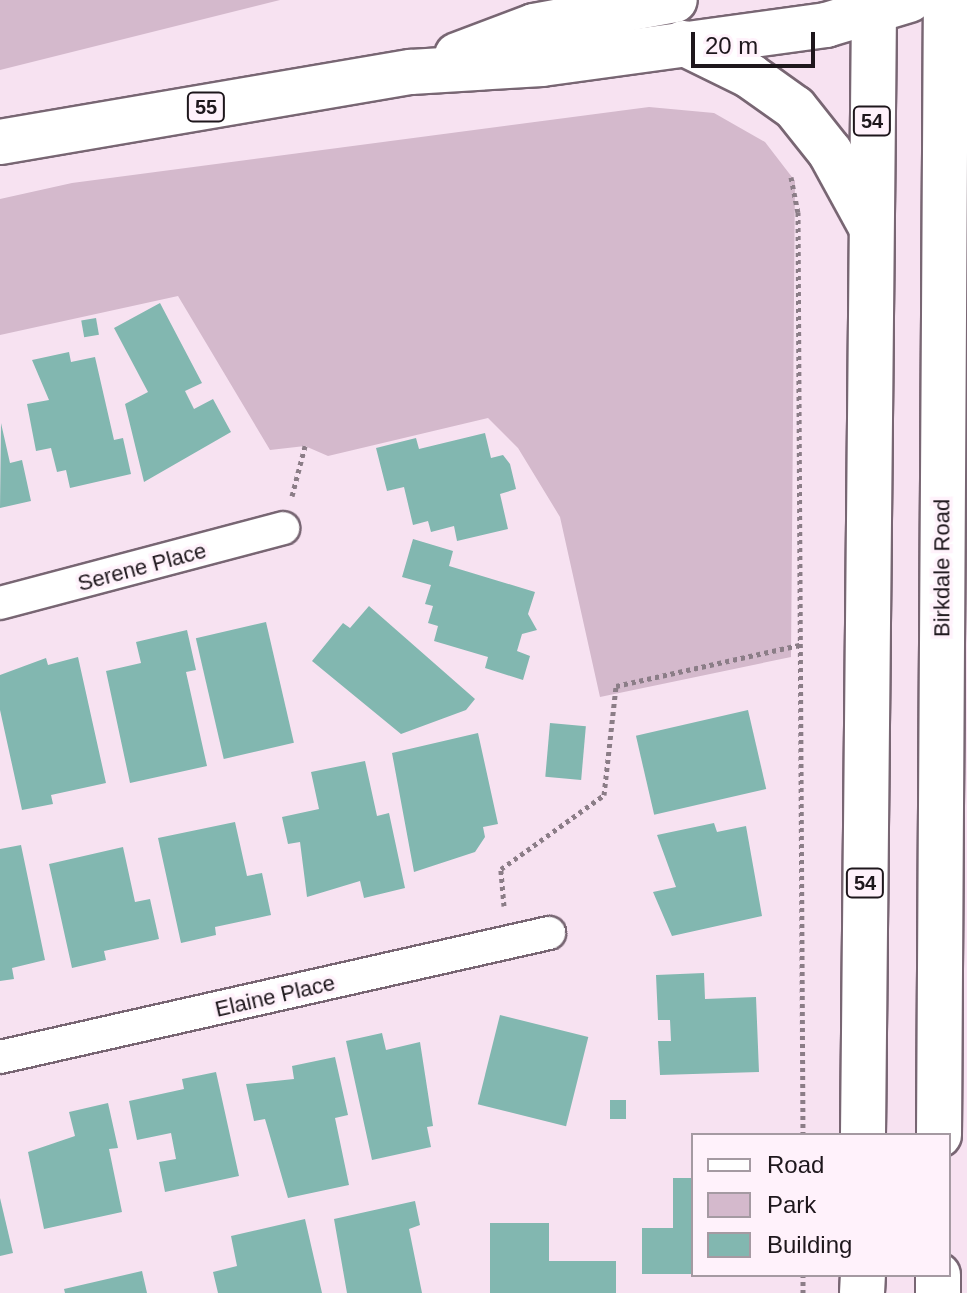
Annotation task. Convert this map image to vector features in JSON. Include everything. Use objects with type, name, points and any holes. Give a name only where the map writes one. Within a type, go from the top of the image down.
[{"type":"main road","name":"55","points":[[411,72],[534,26],[621,6],[675,0]]},
{"type":"main road","name":"Birkdale Road","points":[[939,1133],[946,0]]},
{"type":"main road","name":"55","points":[[0,142],[411,72],[542,64],[683,43],[885,5]]},
{"type":"main road","name":"54","points":[[863,1133],[871,226],[885,5]]},
{"type":"main road","points":[[683,43],[750,76],[795,108],[830,152],[871,226]]},
{"type":"street","name":"Serene Place","points":[[0,603],[283,528]]},
{"type":"street","name":"Elaine Place","points":[[0,1057],[549,933]]},
{"type":"path","points":[[786,166],[798,212],[803,1133]]},
{"type":"path","points":[[283,528],[305,446]]},
{"type":"path","points":[[509,942],[501,869],[604,795],[616,686],[800,645]]},
{"type":"green space","points":[[0,0],[280,0],[0,70]]},
{"type":"green space","points":[[649,107],[714,113],[765,142],[795,181],[791,657],[600,697],[560,517],[518,448],[488,418],[328,456],[305,446],[270,450],[178,296],[0,335],[0,199],[72,183]]},
{"type":"building","points":[[160,303],[202,383],[185,391],[194,409],[213,399],[231,432],[144,482],[125,404],[148,392],[114,328]]},
{"type":"building","points":[[96,318],[99,335],[84,337],[81,321]]},
{"type":"building","points":[[69,352],[71,362],[95,357],[114,440],[123,438],[131,474],[70,488],[66,470],[57,472],[51,448],[36,451],[27,404],[49,400],[32,360]]},
{"type":"building","points":[[1,423],[10,463],[22,460],[31,501],[0,508]]},
{"type":"building","points":[[485,433],[491,458],[503,455],[510,464],[516,489],[500,494],[508,529],[457,541],[454,526],[431,532],[428,521],[413,525],[404,487],[387,491],[376,448],[416,438],[419,449]]},
{"type":"building","points":[[413,539],[453,551],[449,566],[535,592],[528,614],[537,630],[522,634],[517,651],[530,656],[523,680],[485,668],[488,657],[434,641],[438,626],[428,623],[433,606],[425,604],[431,585],[402,577]]},
{"type":"building","points":[[369,606],[475,699],[466,710],[401,734],[312,661],[343,623],[350,628]]},
{"type":"building","points":[[266,622],[294,743],[224,759],[196,638]]},
{"type":"building","points":[[187,630],[196,670],[186,672],[207,766],[130,783],[106,671],[141,663],[136,642]]},
{"type":"building","points":[[78,657],[106,783],[51,795],[53,804],[22,810],[0,710],[0,675],[46,658],[48,665]]},
{"type":"building","points":[[748,710],[766,789],[654,815],[636,736]]},
{"type":"building","points":[[550,723],[586,726],[581,780],[545,777]]},
{"type":"building","points":[[478,733],[498,824],[483,827],[485,837],[475,852],[414,872],[392,753]]},
{"type":"building","points":[[365,761],[377,816],[389,813],[405,888],[364,898],[360,881],[307,897],[300,842],[288,844],[282,817],[319,809],[311,772]]},
{"type":"building","points":[[235,822],[247,876],[262,873],[271,915],[215,927],[216,935],[181,943],[158,838]]},
{"type":"building","points":[[714,823],[717,832],[746,826],[762,916],[672,936],[653,892],[676,887],[657,835]]},
{"type":"building","points":[[21,845],[45,960],[12,968],[14,979],[0,981],[0,849]]},
{"type":"building","points":[[123,847],[135,902],[150,899],[159,939],[104,951],[106,960],[72,968],[49,864]]},
{"type":"building","points":[[704,973],[705,999],[756,997],[759,1072],[660,1075],[658,1041],[671,1041],[670,1020],[658,1020],[656,975]]},
{"type":"building","points":[[500,1015],[588,1037],[566,1126],[478,1104]]},
{"type":"building","points":[[382,1033],[386,1050],[420,1042],[433,1126],[427,1127],[431,1147],[372,1160],[346,1041]]},
{"type":"building","points":[[335,1057],[348,1115],[335,1118],[349,1185],[288,1198],[265,1119],[254,1121],[246,1084],[294,1079],[292,1066]]},
{"type":"building","points":[[216,1072],[239,1176],[165,1192],[159,1162],[176,1159],[171,1133],[137,1140],[129,1101],[184,1089],[182,1079]]},
{"type":"building","points":[[610,1100],[626,1100],[626,1119],[610,1119]]},
{"type":"building","points":[[108,1103],[118,1148],[109,1149],[122,1212],[44,1229],[28,1152],[75,1136],[69,1112]]},
{"type":"building","points":[[673,1178],[691,1178],[691,1274],[642,1274],[642,1228],[673,1228]]},
{"type":"building","points":[[0,1198],[13,1253],[0,1256]]},
{"type":"building","points":[[415,1201],[420,1225],[409,1229],[422,1293],[347,1293],[334,1219]]},
{"type":"building","points":[[305,1219],[322,1293],[218,1293],[213,1272],[237,1266],[231,1236]]},
{"type":"building","points":[[490,1223],[549,1223],[549,1261],[616,1261],[616,1293],[490,1293]]},
{"type":"building","points":[[142,1271],[147,1293],[65,1293],[64,1289]]}]
